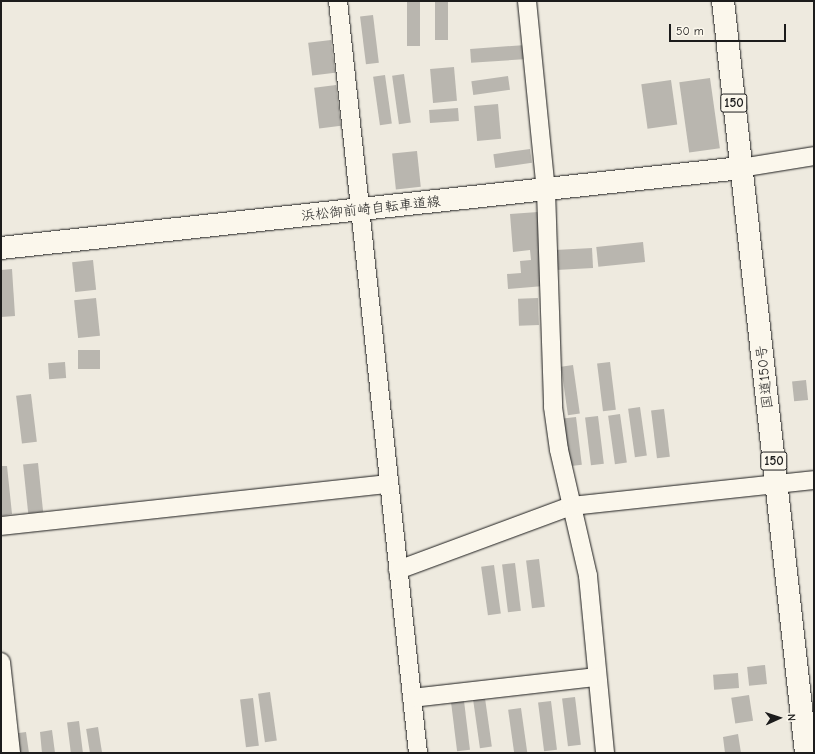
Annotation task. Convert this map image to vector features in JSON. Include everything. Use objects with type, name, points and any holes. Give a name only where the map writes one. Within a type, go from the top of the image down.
[{"type":"main road","name":"国道150号","points":[[723,1],[806,753]]},
{"type":"main road","name":"浜松御前崎自転車道線","points":[[1,248],[546,191],[741,168]]},
{"type":"street","points":[[338,1],[418,753]]},
{"type":"street","points":[[527,1],[546,191],[554,407],[559,450],[588,576],[605,753]]},
{"type":"street","points":[[741,168],[814,156]]},
{"type":"street","points":[[398,570],[571,506],[814,480]]},
{"type":"street","points":[[1,526],[389,484]]},
{"type":"street","points":[[1,662],[11,753]]},
{"type":"street","points":[[412,698],[597,677]]},
{"type":"building","points":[[407,1],[420,1],[420,46],[407,46]]},
{"type":"building","points":[[435,1],[448,1],[448,40],[435,40]]},
{"type":"building","points":[[373,15],[379,63],[366,64],[360,17]]},
{"type":"building","points":[[331,40],[335,73],[312,76],[308,43]]},
{"type":"building","points":[[526,45],[527,59],[471,63],[470,49]]},
{"type":"building","points":[[454,67],[457,101],[433,103],[430,69]]},
{"type":"building","points":[[404,74],[411,123],[399,124],[392,76]]},
{"type":"building","points":[[385,75],[392,124],[380,125],[373,77]]},
{"type":"building","points":[[508,76],[510,90],[473,95],[471,81]]},
{"type":"building","points":[[710,78],[720,148],[689,153],[679,82]]},
{"type":"building","points":[[671,80],[677,125],[648,129],[641,84]]},
{"type":"building","points":[[336,85],[341,126],[319,128],[314,88]]},
{"type":"building","points":[[498,104],[501,139],[477,141],[474,106]]},
{"type":"building","points":[[458,108],[459,121],[430,123],[429,110]]},
{"type":"building","points":[[530,149],[532,163],[495,168],[493,154]]},
{"type":"building","points":[[417,151],[421,187],[396,189],[392,154]]},
{"type":"building","points":[[538,212],[544,286],[508,289],[507,274],[521,273],[520,261],[531,260],[530,250],[513,252],[510,214]]},
{"type":"building","points":[[643,242],[645,262],[598,267],[596,247]]},
{"type":"building","points":[[592,248],[593,268],[556,270],[555,250]]},
{"type":"building","points":[[93,260],[96,290],[75,292],[72,262]]},
{"type":"building","points":[[12,269],[15,316],[1,317],[1,270]]},
{"type":"building","points":[[96,298],[100,336],[78,338],[74,300]]},
{"type":"building","points":[[538,298],[539,325],[519,326],[518,299]]},
{"type":"building","points":[[78,350],[100,350],[100,369],[78,369]]},
{"type":"building","points":[[65,362],[66,378],[49,379],[48,363]]},
{"type":"building","points":[[610,362],[616,410],[603,411],[597,364]]},
{"type":"building","points":[[573,365],[580,414],[568,415],[561,367]]},
{"type":"building","points":[[806,380],[808,400],[794,401],[792,381]]},
{"type":"building","points":[[31,394],[37,442],[22,443],[16,396]]},
{"type":"building","points":[[640,407],[647,456],[635,457],[628,409]]},
{"type":"building","points":[[664,409],[670,457],[657,458],[651,411]]},
{"type":"building","points":[[620,414],[627,463],[615,464],[608,416]]},
{"type":"building","points":[[598,416],[604,464],[591,465],[585,418]]},
{"type":"building","points":[[576,417],[582,465],[569,466],[563,419]]},
{"type":"building","points":[[38,463],[43,512],[28,513],[23,465]]},
{"type":"building","points":[[1,466],[7,466],[12,514],[1,516]]},
{"type":"building","points":[[539,559],[545,607],[532,608],[526,561]]},
{"type":"building","points":[[515,563],[521,611],[508,612],[502,565]]},
{"type":"building","points":[[494,565],[501,614],[488,615],[481,567]]},
{"type":"building","points":[[765,665],[767,684],[749,686],[747,667]]},
{"type":"building","points":[[738,673],[739,688],[714,690],[713,675]]},
{"type":"building","points":[[270,692],[277,741],[265,742],[258,694]]},
{"type":"building","points":[[749,695],[753,721],[735,723],[731,698]]},
{"type":"building","points":[[575,697],[581,745],[568,746],[562,699]]},
{"type":"building","points":[[253,698],[259,746],[246,747],[240,700]]},
{"type":"building","points":[[485,698],[492,747],[480,748],[473,700]]},
{"type":"building","points":[[464,701],[470,750],[457,751],[451,703]]},
{"type":"building","points":[[551,701],[557,750],[544,751],[538,703]]},
{"type":"building","points":[[521,708],[527,753],[514,753],[508,710]]},
{"type":"building","points":[[79,721],[83,753],[71,753],[67,722]]},
{"type":"building","points":[[98,727],[102,753],[90,753],[86,729]]},
{"type":"building","points":[[52,730],[55,753],[42,753],[40,732]]},
{"type":"building","points":[[26,732],[29,753],[16,753],[13,734]]},
{"type":"building","points":[[738,734],[741,753],[725,753],[723,737]]}]
